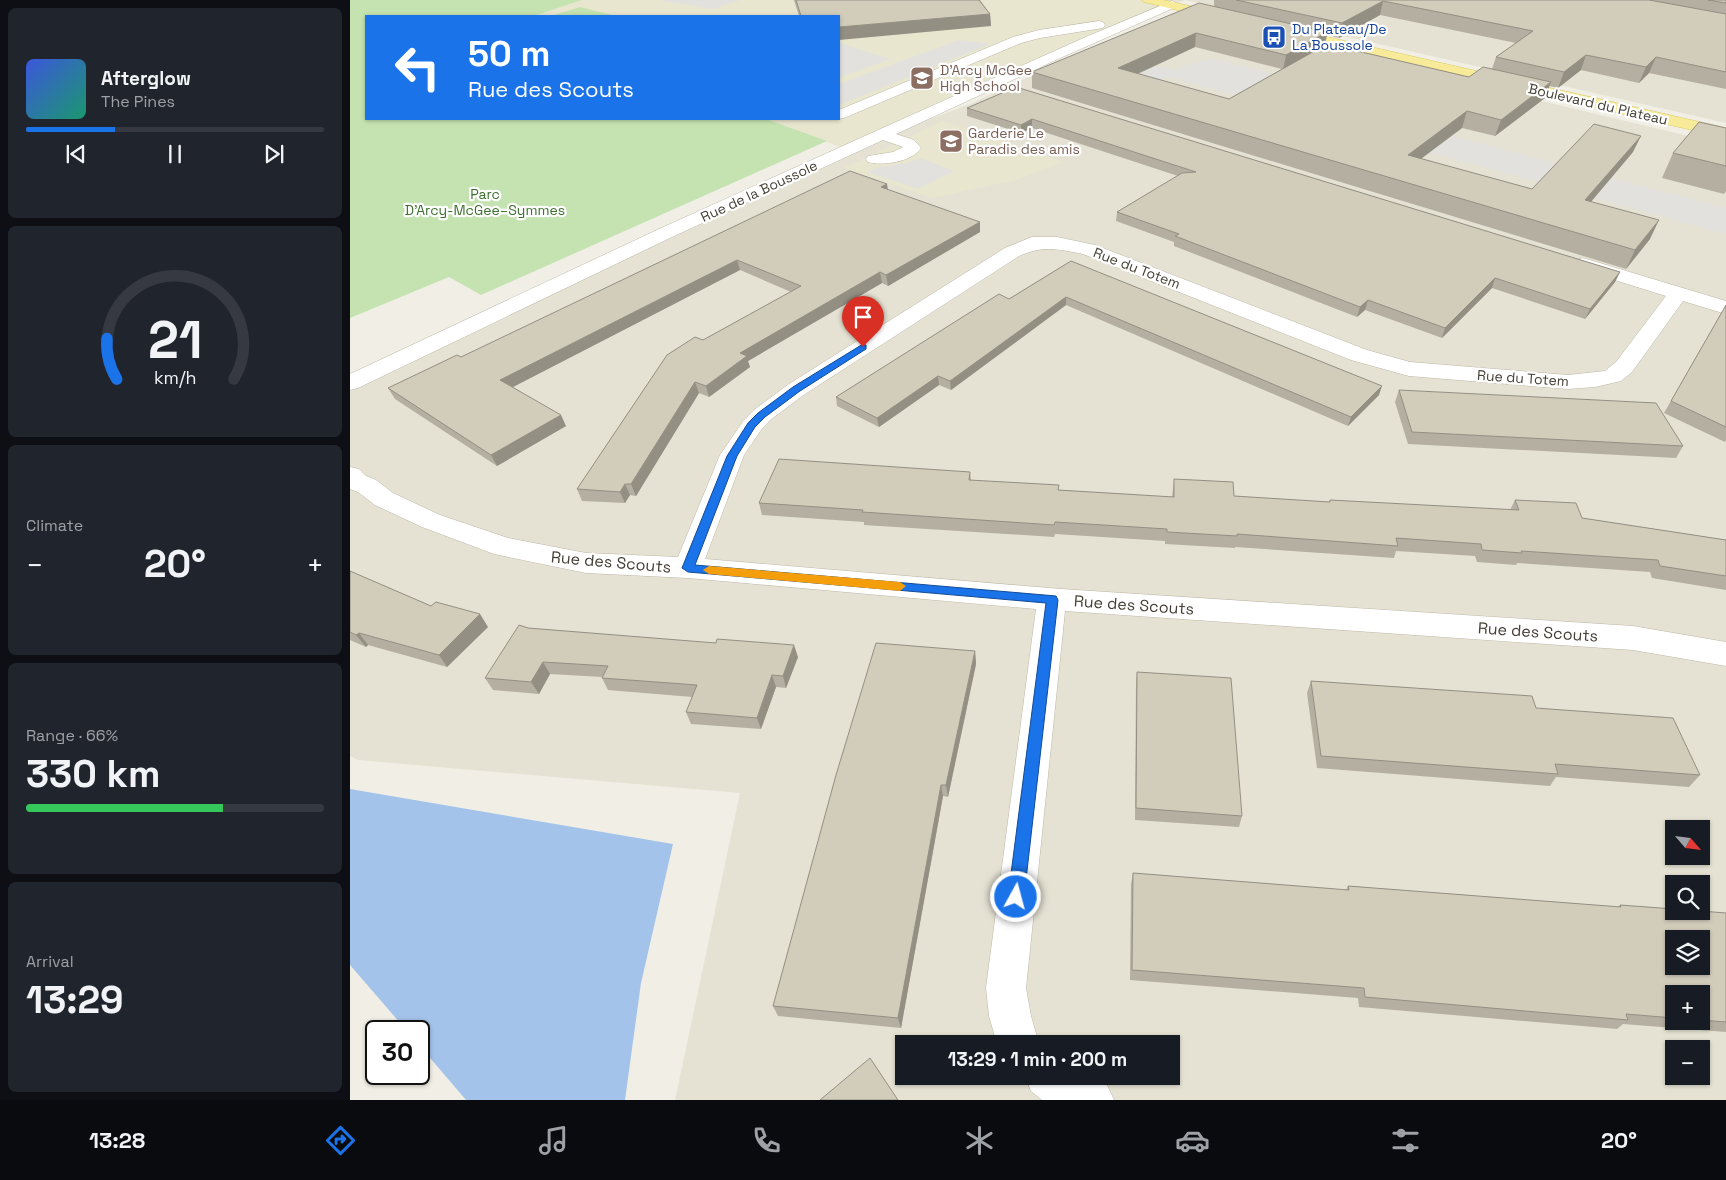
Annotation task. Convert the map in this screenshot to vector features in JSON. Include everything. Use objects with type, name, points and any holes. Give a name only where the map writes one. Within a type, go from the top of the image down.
[{"type":"main road","points":[[1148,0],[1181,1],[1236,16]]},
{"type":"main road","name":"Boulevard du Plateau","points":[[1726,123],[1278,26],[1726,133]]},
{"type":"street","name":"Rue de la Boussole","points":[[350,383],[567,279],[877,136],[1048,58],[1181,1]]},
{"type":"street","points":[[840,115],[1017,40],[1039,34],[1104,24],[1126,25]]},
{"type":"street","points":[[996,83],[1022,90]]},
{"type":"street","points":[[825,120],[852,130],[908,143],[913,148],[904,155],[874,159]]},
{"type":"street","name":"Rue du Totem","points":[[688,568],[732,456],[741,440],[762,415],[797,389],[1012,252],[1032,243],[1057,243],[1088,249],[1374,360],[1410,369],[1446,373],[1568,382],[1595,380],[1613,376],[1624,367],[1678,293]]},
{"type":"street","points":[[1566,258],[1726,308]]},
{"type":"street","name":"Rue des Scouts","points":[[350,476],[384,499],[431,521],[504,547],[586,562],[688,568],[1052,600],[1633,638],[1726,654]]},
{"type":"street","points":[[1015,1035],[1010,1016],[1006,988],[1052,600]]},
{"type":"street","points":[[1057,1085],[1092,1100]]},
{"type":"shaded area","name":"D'Arcy McGee High School","points":[[582,0],[1148,0],[1172,5],[848,150],[769,120],[840,120],[840,15],[537,15]]},
{"type":"shaded area","points":[[658,0],[741,0],[713,9]]},
{"type":"shaded area","points":[[1148,0],[1185,0],[1172,5]]},
{"type":"shaded area","points":[[1185,0],[1726,0],[1726,123]]},
{"type":"shaded area","points":[[1190,17],[1726,145],[1726,1100],[675,1100],[740,793],[358,760],[350,756],[350,383],[848,150],[970,104],[1061,62]]},
{"type":"shaded area","points":[[959,40],[990,44],[840,105],[840,84]]},
{"type":"shaded area","points":[[840,43],[890,59],[840,78]]},
{"type":"shaded area","points":[[1129,59],[1174,70],[1198,61],[1216,59],[1424,112],[1249,99],[1169,77],[1157,80],[1109,67]]},
{"type":"shaded area","points":[[1043,114],[1069,122],[1030,142],[1003,133]]},
{"type":"shaded area","name":"Garderie Le Paradis des amis","points":[[943,121],[1063,162],[1016,180],[932,198],[844,168]]},
{"type":"shaded area","points":[[1441,133],[1726,208],[1726,234],[1418,149]]},
{"type":"shaded area","points":[[921,158],[954,171],[918,189],[867,172],[879,167],[907,163]]},
{"type":"green space","name":"Parc D'Arcy-McGee–Symmes","points":[[350,0],[582,0],[537,15],[365,15],[365,120],[769,120],[827,141],[481,295],[449,277],[350,318]]},
{"type":"green space","points":[[580,7],[612,15],[554,15]]},
{"type":"water","points":[[350,789],[673,844],[641,983],[625,1100],[466,1100],[430,1058],[430,1020],[398,1020],[350,965]]},
{"type":"building","points":[[796,0],[979,0],[990,14],[840,27],[840,15],[801,15]]},
{"type":"building","points":[[1236,0],[1649,0],[1726,14],[1726,72],[1656,57],[1646,67],[1586,55],[1564,72],[1496,57],[1533,31],[1383,1],[1342,23]]},
{"type":"building","points":[[1708,0],[1726,0],[1726,3]]},
{"type":"building","points":[[1199,3],[1327,32],[1286,55],[1196,33],[1118,68],[1229,99],[1327,44],[1469,77],[1483,67],[1551,82],[1501,120],[1467,111],[1408,155],[1532,189],[1594,124],[1641,136],[1585,200],[1659,220],[1635,250],[1032,72]]},
{"type":"building","points":[[1016,87],[1620,272],[1590,309],[1495,278],[1445,328],[1368,300],[1360,307],[1175,236],[1179,234],[1117,212],[1182,173],[1196,172],[1032,119],[1021,125],[967,108]]},
{"type":"building","points":[[1699,122],[1726,128],[1726,166],[1673,153]]},
{"type":"building","points":[[850,171],[887,184],[881,187],[980,222],[886,275],[880,272],[740,353],[747,356],[706,386],[695,382],[631,484],[625,484],[620,492],[577,489],[667,355],[695,337],[703,340],[801,286],[737,260],[500,380],[561,415],[491,455],[388,388],[457,355],[461,357]]},
{"type":"building","points":[[1071,261],[1382,386],[1351,417],[1066,297],[950,381],[938,376],[877,418],[836,397],[999,294],[1009,299]]},
{"type":"building","points":[[1726,305],[1726,427],[1671,401]]},
{"type":"building","points":[[1399,390],[1656,403],[1683,446],[1412,432]]},
{"type":"building","points":[[779,459],[970,472],[969,480],[1059,485],[1058,490],[1174,497],[1174,479],[1233,482],[1234,496],[1330,502],[1330,500],[1519,510],[1515,500],[1576,503],[1582,518],[1726,540],[1726,576],[1660,566],[1658,560],[1482,550],[1481,544],[1396,538],[1398,546],[1237,534],[1237,536],[1167,532],[1167,529],[1055,522],[1054,525],[759,503]]},
{"type":"building","points":[[350,571],[431,606],[436,602],[480,614],[439,655],[359,633],[356,635],[350,632]]},
{"type":"building","points":[[519,625],[528,628],[716,643],[717,639],[794,645],[783,676],[772,675],[757,718],[686,712],[697,685],[602,678],[608,666],[543,662],[531,682],[485,678]]},
{"type":"building","points":[[876,643],[975,651],[946,785],[941,785],[898,1018],[773,1006],[836,775]]},
{"type":"building","points":[[1137,672],[1231,678],[1242,816],[1136,808]]},
{"type":"building","points":[[1311,681],[1532,696],[1536,708],[1673,718],[1700,775],[1555,764],[1558,774],[1321,756]]},
{"type":"building","points":[[1133,873],[1349,890],[1348,886],[1621,907],[1620,905],[1665,908],[1665,920],[1710,920],[1710,912],[1726,913],[1726,1022],[1710,1021],[1710,985],[1665,985],[1665,1017],[1626,1014],[1628,1020],[1365,997],[1364,988],[1132,970]]},
{"type":"building","points":[[870,1058],[898,1100],[820,1100]]},
{"type":"slow traffic","points":[[709,570],[900,586]]},
{"type":"place","name":"Du Plateau/De La Boussole","points":[[1274,37]]},
{"type":"place","name":"D'Arcy McGee High School","points":[[922,78]]},
{"type":"place","name":"Garderie Le Paradis des amis","points":[[951,141]]},
{"type":"route","points":[[863,347],[775,404],[752,425],[732,456],[688,568],[1052,600],[1016,897]]}]
